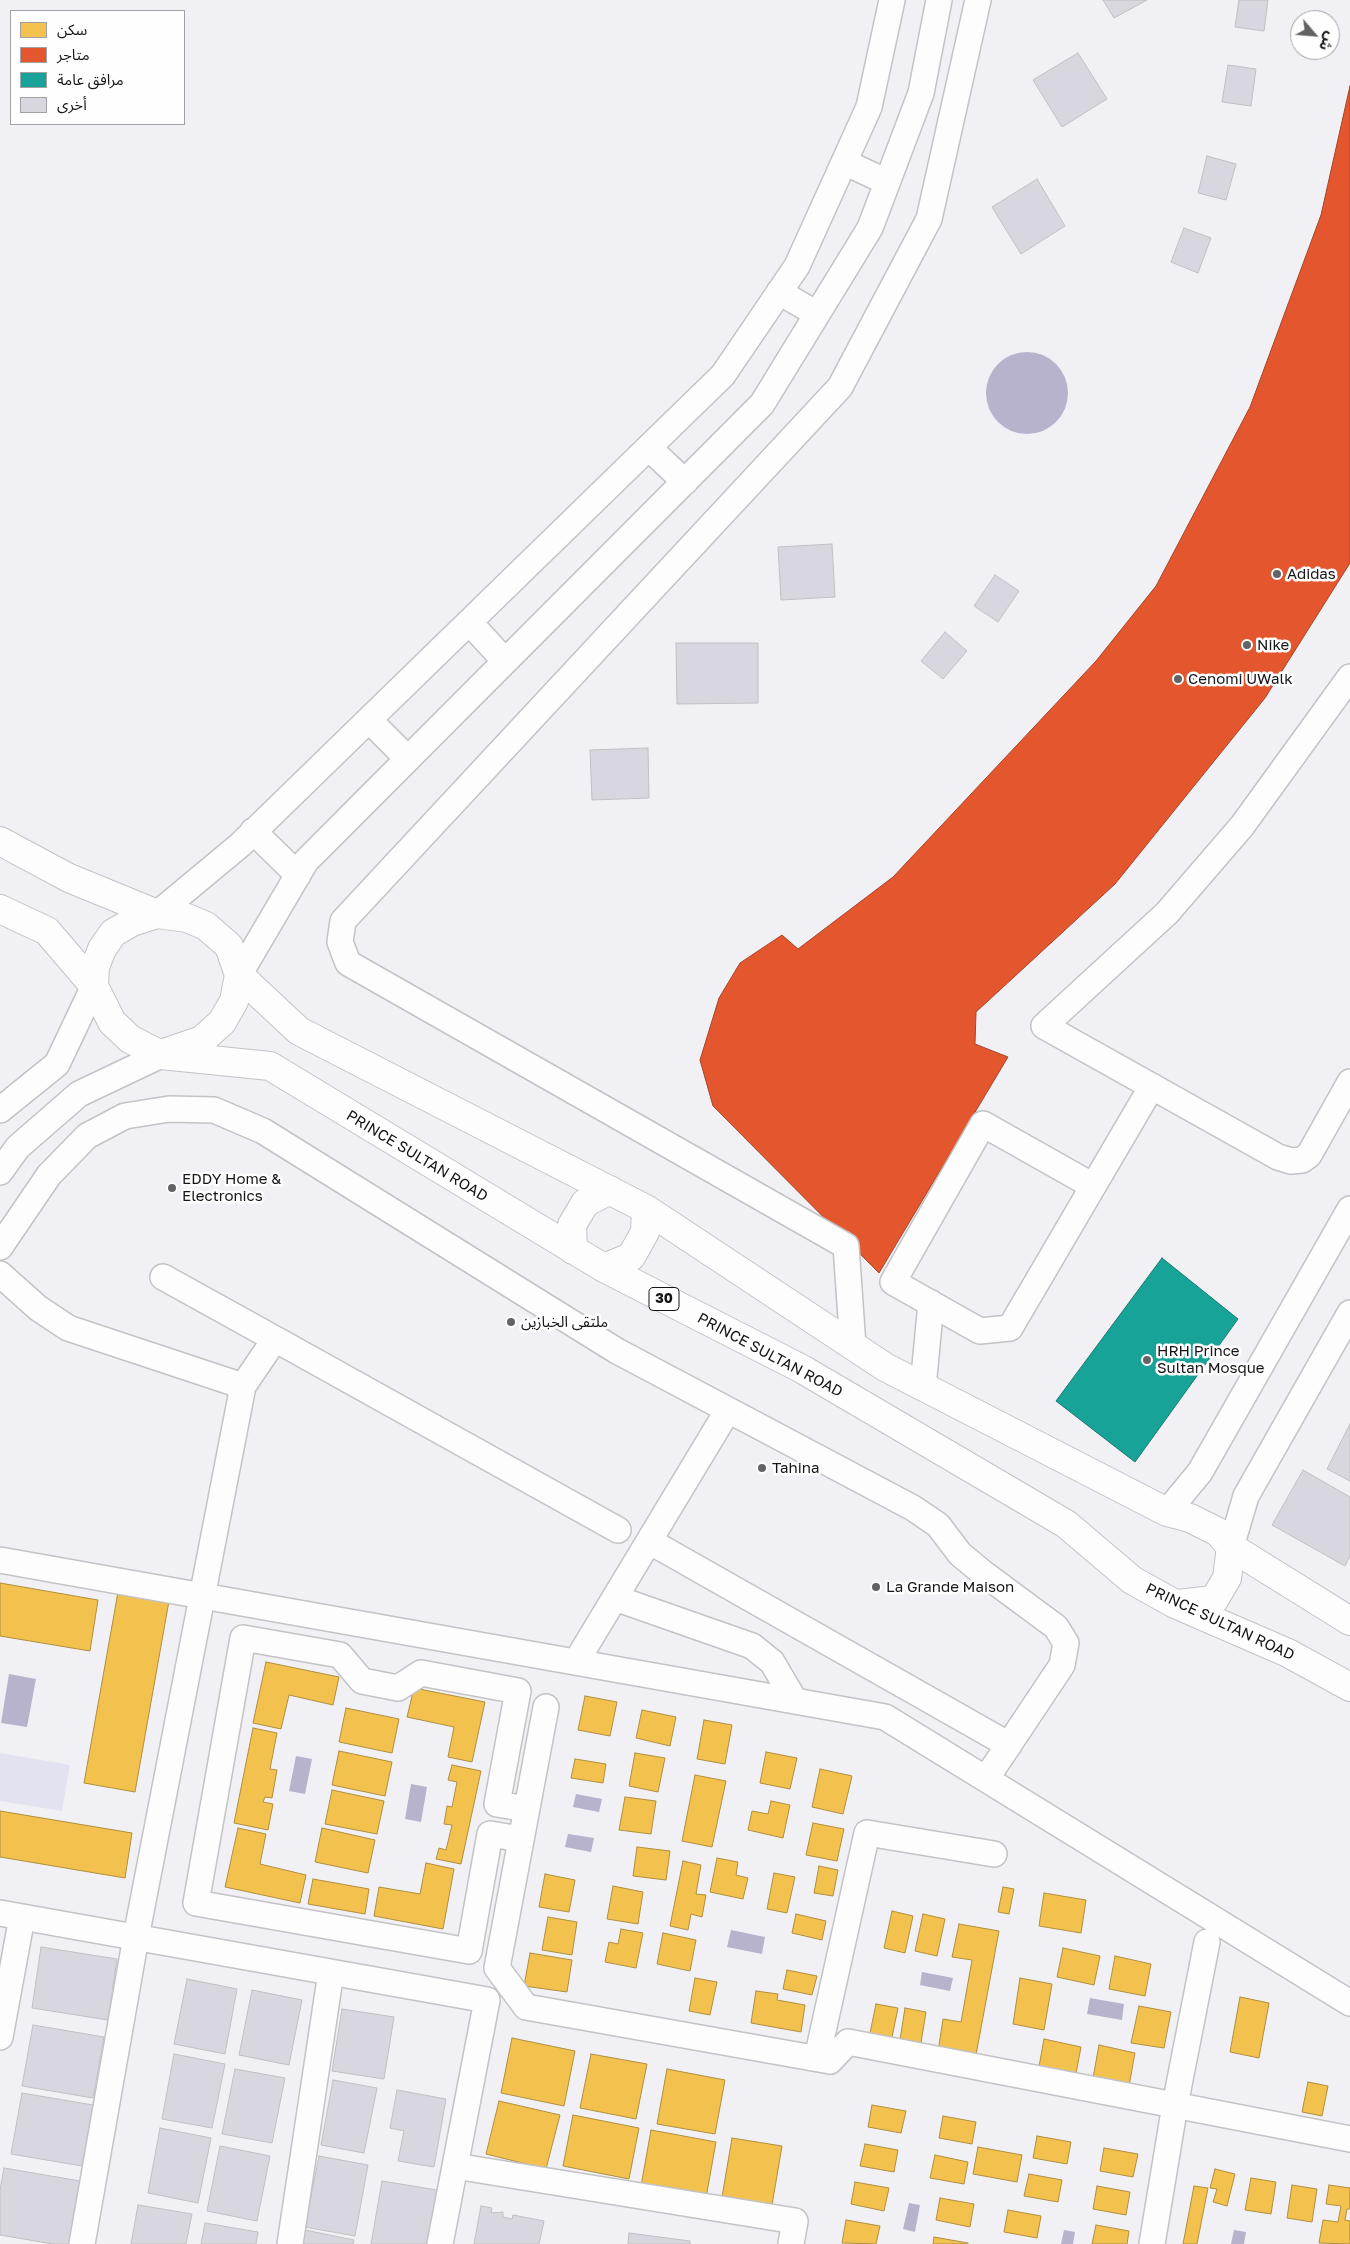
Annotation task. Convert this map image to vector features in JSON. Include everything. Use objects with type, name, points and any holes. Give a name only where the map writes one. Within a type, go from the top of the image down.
[{"type":"main road","points":[[0,841],[69,878],[157,914],[187,918],[206,926],[229,946],[240,975],[299,1031],[646,1209],[885,1367],[1167,1512],[1190,1518],[1218,1532],[1231,1547],[1350,1621]]},
{"type":"main road","name":"PRINCE SULTAN ROAD","points":[[0,909],[47,931],[94,986],[112,1022],[130,1039],[161,1055],[270,1066],[604,1268],[802,1369],[1066,1524],[1132,1580],[1175,1604],[1288,1653],[1350,1687]]},
{"type":"main road","points":[[94,986],[94,967],[102,949],[113,933],[132,922],[157,914]]},
{"type":"main road","points":[[161,1055],[202,1040],[222,1022],[234,1001],[240,975]]},
{"type":"main road","points":[[573,1250],[572,1225],[585,1203],[610,1190]]},
{"type":"main road","points":[[604,1268],[630,1257],[645,1232],[646,1209]]},
{"type":"main road","points":[[1175,1604],[1214,1600],[1226,1578],[1231,1547]]},
{"type":"street","points":[[157,914],[253,831],[724,375],[797,266],[869,107],[892,0]]},
{"type":"street","points":[[240,975],[306,861],[762,404],[870,228],[920,93],[938,0]]},
{"type":"street","points":[[853,1346],[846,1246],[348,963],[340,942],[343,921],[840,387],[929,219],[978,0]]},
{"type":"street","points":[[844,162],[887,182]]},
{"type":"street","points":[[779,292],[817,314]]},
{"type":"street","points":[[649,448],[685,482]]},
{"type":"street","points":[[469,622],[505,661]]},
{"type":"street","points":[[1350,677],[1242,826],[1167,913],[1044,1026],[1278,1157],[1291,1161],[1302,1160],[1309,1155],[1350,1082]]},
{"type":"street","points":[[369,720],[408,759]]},
{"type":"street","points":[[253,831],[298,875]]},
{"type":"street","points":[[0,1110],[57,1064],[94,986]]},
{"type":"street","points":[[0,1172],[18,1147],[79,1094],[161,1055]]},
{"type":"street","points":[[1093,1186],[983,1124],[893,1282],[980,1331],[1010,1328],[1152,1086]]},
{"type":"street","points":[[0,1247],[49,1175],[88,1136],[124,1116],[168,1108],[214,1110],[263,1130],[617,1351],[913,1508],[938,1525],[960,1554],[1056,1627],[1066,1643],[1062,1665],[986,1779]]},
{"type":"street","points":[[1167,1512],[1200,1472],[1350,1209]]},
{"type":"street","points":[[0,1274],[38,1308],[68,1328],[243,1386]]},
{"type":"street","points":[[164,1277],[618,1530]]},
{"type":"street","points":[[924,1386],[931,1303]]},
{"type":"street","points":[[1231,1547],[1246,1496],[1350,1314]]},
{"type":"street","points":[[82,2244],[136,1937],[243,1386],[275,1339]]},
{"type":"street","points":[[576,1662],[728,1410]]},
{"type":"street","points":[[649,1541],[1009,1745]]},
{"type":"street","points":[[0,1560],[885,1717],[1350,2003]]},
{"type":"street","points":[[615,1598],[752,1646],[772,1662],[795,1701]]},
{"type":"street","points":[[521,1839],[490,1834],[469,1951],[196,1903],[243,1638],[340,1655],[362,1681],[398,1688],[421,1673],[518,1691],[497,1804],[527,1810]]},
{"type":"street","points":[[546,1707],[497,1968],[526,2007],[830,2061],[848,2042],[1350,2139]]},
{"type":"street","points":[[817,2058],[868,1833],[994,1854]]},
{"type":"street","points":[[0,2037],[11,1915],[487,2000],[440,2244]]},
{"type":"street","points":[[1152,2244],[1175,2105],[1207,1942]]},
{"type":"street","points":[[290,2244],[331,1972]]},
{"type":"street","points":[[455,2166],[795,2221],[791,2244]]},
{"type":"shaded area","points":[[1027,352],[1043,356],[1056,364],[1064,377],[1068,393],[1064,409],[1056,422],[1043,430],[1027,434],[1011,430],[998,422],[990,409],[986,393],[990,377],[998,364],[1011,356]]},
{"type":"shaded area","points":[[9,1674],[36,1679],[27,1727],[1,1723]]},
{"type":"shaded area","points":[[0,1753],[70,1765],[62,1811],[0,1801]]},
{"type":"shaded area","points":[[296,1756],[312,1759],[305,1794],[289,1791]]},
{"type":"shaded area","points":[[411,1784],[427,1787],[421,1822],[405,1819]]},
{"type":"shaded area","points":[[576,1794],[602,1799],[599,1812],[573,1807]]},
{"type":"shaded area","points":[[568,1834],[594,1838],[591,1852],[565,1847]]},
{"type":"shaded area","points":[[731,1930],[765,1937],[762,1954],[727,1947]]},
{"type":"shaded area","points":[[922,1972],[953,1978],[950,1991],[920,1985]]},
{"type":"shaded area","points":[[1090,1998],[1124,2004],[1122,2020],[1087,2014]]},
{"type":"shaded area","points":[[909,2203],[920,2205],[915,2232],[903,2229]]},
{"type":"shaded area","points":[[1064,2230],[1075,2232],[1073,2244],[1061,2244]]},
{"type":"shaded area","points":[[1234,2230],[1246,2232],[1244,2244],[1231,2244]]},
{"type":"building: سكن","points":[[0,1583],[98,1600],[90,1651],[0,1636]]},
{"type":"building: سكن","points":[[118,1592],[169,1601],[135,1792],[84,1783]]},
{"type":"building: سكن","points":[[266,1662],[339,1677],[333,1705],[289,1695],[281,1729],[253,1723]]},
{"type":"building: سكن","points":[[414,1688],[485,1702],[472,1762],[448,1757],[454,1727],[407,1717]]},
{"type":"building: سكن","points":[[585,1696],[617,1702],[610,1736],[578,1730]]},
{"type":"building: سكن","points":[[346,1708],[399,1719],[392,1753],[339,1742]]},
{"type":"building: سكن","points":[[642,1710],[676,1717],[670,1746],[636,1738]]},
{"type":"building: سكن","points":[[704,1720],[732,1725],[725,1764],[697,1759]]},
{"type":"building: سكن","points":[[253,1728],[277,1733],[270,1769],[277,1770],[272,1798],[265,1797],[263,1802],[273,1804],[268,1830],[234,1823]]},
{"type":"building: سكن","points":[[339,1751],[392,1762],[385,1796],[332,1785]]},
{"type":"building: سكن","points":[[766,1752],[797,1758],[790,1789],[760,1783]]},
{"type":"building: سكن","points":[[635,1753],[665,1758],[658,1792],[629,1786]]},
{"type":"building: سكن","points":[[575,1759],[606,1764],[603,1783],[571,1778]]},
{"type":"building: سكن","points":[[452,1765],[481,1771],[461,1864],[436,1859],[439,1848],[446,1850],[452,1825],[444,1824],[447,1806],[452,1807],[457,1782],[448,1780]]},
{"type":"building: سكن","points":[[820,1769],[852,1776],[843,1814],[812,1807]]},
{"type":"building: سكن","points":[[695,1775],[726,1781],[712,1847],[682,1841]]},
{"type":"building: سكن","points":[[332,1790],[384,1801],[377,1834],[325,1824]]},
{"type":"building: سكن","points":[[625,1797],[656,1801],[651,1834],[619,1830]]},
{"type":"building: سكن","points":[[771,1801],[790,1805],[783,1838],[748,1830],[752,1811],[768,1814]]},
{"type":"building: سكن","points":[[0,1811],[132,1833],[125,1878],[0,1857]]},
{"type":"building: سكن","points":[[813,1823],[844,1829],[837,1861],[806,1855]]},
{"type":"building: سكن","points":[[238,1828],[266,1834],[260,1864],[306,1875],[300,1903],[225,1887]]},
{"type":"building: سكن","points":[[322,1828],[375,1840],[368,1873],[315,1862]]},
{"type":"building: سكن","points":[[637,1847],[670,1851],[666,1880],[633,1876]]},
{"type":"building: سكن","points":[[717,1858],[738,1862],[736,1875],[748,1878],[743,1899],[710,1892]]},
{"type":"building: سكن","points":[[683,1861],[701,1865],[696,1894],[706,1895],[702,1917],[691,1914],[688,1930],[670,1926]]},
{"type":"building: سكن","points":[[426,1863],[454,1869],[443,1929],[374,1916],[379,1887],[420,1894]]},
{"type":"building: سكن","points":[[819,1866],[838,1870],[833,1896],[814,1893]]},
{"type":"building: سكن","points":[[774,1873],[795,1877],[787,1913],[767,1909]]},
{"type":"building: سكن","points":[[545,1874],[575,1880],[569,1912],[539,1907]]},
{"type":"building: سكن","points":[[313,1879],[369,1889],[365,1914],[308,1904]]},
{"type":"building: سكن","points":[[613,1886],[643,1892],[638,1924],[607,1919]]},
{"type":"building: سكن","points":[[1003,1887],[1014,1889],[1009,1914],[998,1912]]},
{"type":"building: سكن","points":[[1044,1893],[1086,1900],[1081,1933],[1039,1926]]},
{"type":"building: سكن","points":[[892,1911],[913,1916],[905,1953],[884,1948]]},
{"type":"building: سكن","points":[[796,1914],[826,1921],[822,1940],[792,1933]]},
{"type":"building: سكن","points":[[923,1914],[945,1919],[937,1956],[915,1951]]},
{"type":"building: سكن","points":[[548,1917],[577,1922],[572,1955],[542,1950]]},
{"type":"building: سكن","points":[[959,1924],[999,1931],[976,2055],[938,2052],[943,2019],[961,2022],[972,1960],[952,1957]]},
{"type":"building: سكن","points":[[621,1929],[643,1933],[636,1968],[605,1962],[609,1942],[618,1944]]},
{"type":"building: سكن","points":[[663,1933],[696,1940],[690,1971],[657,1964]]},
{"type":"building: سكن","points":[[1063,1948],[1100,1956],[1094,1985],[1057,1977]]},
{"type":"building: سكن","points":[[530,1953],[572,1960],[567,1992],[524,1986]]},
{"type":"building: سكن","points":[[1115,1956],[1151,1964],[1145,1996],[1109,1989]]},
{"type":"building: سكن","points":[[787,1970],[817,1976],[812,1995],[783,1989]]},
{"type":"building: سكن","points":[[695,1978],[717,1982],[710,2015],[689,2011]]},
{"type":"building: سكن","points":[[1020,1978],[1052,1984],[1044,2030],[1013,2024]]},
{"type":"building: سكن","points":[[756,1991],[778,1994],[777,2000],[805,2005],[801,2032],[751,2023]]},
{"type":"building: سكن","points":[[1240,1997],[1269,2003],[1259,2058],[1230,2052]]},
{"type":"building: سكن","points":[[876,2004],[898,2008],[891,2042],[869,2038]]},
{"type":"building: سكن","points":[[1139,2006],[1171,2012],[1164,2048],[1131,2043]]},
{"type":"building: سكن","points":[[905,2008],[926,2012],[920,2049],[899,2046]]},
{"type":"building: سكن","points":[[512,2038],[575,2051],[564,2106],[501,2093]]},
{"type":"building: سكن","points":[[1044,2039],[1081,2047],[1075,2079],[1038,2072]]},
{"type":"building: سكن","points":[[1099,2045],[1135,2053],[1129,2086],[1093,2078]]},
{"type":"building: سكن","points":[[591,2054],[647,2064],[636,2119],[580,2108]]},
{"type":"building: سكن","points":[[667,2069],[725,2080],[715,2134],[657,2124]]},
{"type":"building: سكن","points":[[1308,2082],[1328,2086],[1322,2116],[1302,2112]]},
{"type":"building: سكن","points":[[499,2101],[560,2115],[546,2169],[486,2154]]},
{"type":"building: سكن","points":[[872,2105],[906,2111],[901,2133],[868,2127]]},
{"type":"building: سكن","points":[[573,2115],[639,2128],[629,2179],[563,2166]]},
{"type":"building: سكن","points":[[943,2116],[976,2122],[972,2144],[939,2138]]},
{"type":"building: سكن","points":[[651,2130],[716,2142],[706,2198],[641,2186]]},
{"type":"building: سكن","points":[[1037,2136],[1071,2142],[1067,2164],[1033,2158]]},
{"type":"building: سكن","points":[[732,2138],[782,2146],[772,2205],[722,2197]]},
{"type":"building: سكن","points":[[865,2144],[898,2150],[894,2172],[860,2166]]},
{"type":"building: سكن","points":[[978,2147],[1022,2155],[1017,2182],[973,2174]]},
{"type":"building: سكن","points":[[1104,2148],[1138,2154],[1133,2177],[1100,2171]]},
{"type":"building: سكن","points":[[935,2155],[968,2162],[964,2184],[930,2178]]},
{"type":"building: سكن","points":[[1215,2169],[1235,2174],[1227,2206],[1213,2202],[1217,2189],[1210,2188]]},
{"type":"building: سكن","points":[[1029,2174],[1062,2180],[1058,2202],[1024,2196]]},
{"type":"building: سكن","points":[[1251,2178],[1276,2182],[1271,2214],[1245,2210]]},
{"type":"building: سكن","points":[[855,2182],[889,2188],[884,2211],[851,2204]]},
{"type":"building: سكن","points":[[1292,2185],[1317,2189],[1312,2222],[1287,2218]]},
{"type":"building: سكن","points":[[1329,2185],[1350,2188],[1350,2209],[1347,2209],[1345,2220],[1350,2221],[1350,2244],[1319,2243],[1323,2220],[1338,2222],[1341,2206],[1326,2204]]},
{"type":"building: سكن","points":[[1097,2186],[1130,2192],[1126,2215],[1093,2209]]},
{"type":"building: سكن","points":[[1194,2186],[1208,2188],[1197,2244],[1183,2244]]},
{"type":"building: سكن","points":[[940,2198],[974,2204],[970,2227],[936,2220]]},
{"type":"building: سكن","points":[[1008,2210],[1041,2216],[1037,2238],[1004,2232]]},
{"type":"building: سكن","points":[[846,2220],[880,2226],[876,2244],[842,2243]]},
{"type":"building: سكن","points":[[1096,2225],[1129,2231],[1127,2244],[1092,2244]]},
{"type":"building: سكن","points":[[934,2237],[968,2243],[968,2244],[933,2244]]},
{"type":"building: متاجر","name":"Cenomi UWalk","points":[[1350,86],[1350,563],[1265,698],[1115,884],[976,1012],[975,1044],[1008,1057],[879,1273],[713,1106],[700,1060],[719,998],[740,963],[782,935],[798,949],[893,877],[1096,661],[1156,586],[1250,407],[1321,215]]},
{"type":"building: مرافق عامة","name":"HRH Prince Sultan Mosque","points":[[1162,1258],[1238,1319],[1135,1462],[1056,1401]]},
{"type":"building: أخرى","points":[[1103,0],[1147,0],[1114,18]]},
{"type":"building: أخرى","points":[[1239,0],[1268,0],[1264,31],[1235,27]]},
{"type":"building: أخرى","points":[[1078,53],[1107,99],[1062,127],[1033,80]]},
{"type":"building: أخرى","points":[[1228,65],[1256,69],[1251,106],[1222,102]]},
{"type":"building: أخرى","points":[[1207,156],[1236,164],[1226,200],[1198,193]]},
{"type":"building: أخرى","points":[[1037,179],[1065,226],[1021,254],[992,207]]},
{"type":"building: أخرى","points":[[1184,228],[1211,238],[1198,273],[1171,262]]},
{"type":"building: أخرى","points":[[832,544],[835,597],[781,600],[778,547]]},
{"type":"building: أخرى","points":[[995,575],[1019,591],[998,622],[974,606]]},
{"type":"building: أخرى","points":[[945,632],[967,651],[943,679],[921,661]]},
{"type":"building: أخرى","points":[[676,643],[758,643],[758,703],[677,704]]},
{"type":"building: أخرى","points":[[648,748],[649,798],[592,800],[590,750]]},
{"type":"building: أخرى","points":[[1350,1424],[1350,1481],[1327,1469]]},
{"type":"building: أخرى","points":[[1303,1470],[1350,1497],[1350,1556],[1345,1566],[1272,1525]]},
{"type":"building: أخرى","points":[[41,1947],[117,1959],[108,2020],[32,2008]]},
{"type":"building: أخرى","points":[[187,1979],[237,1989],[225,2054],[174,2044]]},
{"type":"building: أخرى","points":[[252,1990],[302,2000],[289,2065],[239,2055]]},
{"type":"building: أخرى","points":[[342,2009],[394,2017],[384,2079],[332,2071]]},
{"type":"building: أخرى","points":[[33,2025],[104,2037],[93,2098],[22,2086]]},
{"type":"building: أخرى","points":[[174,2054],[225,2064],[212,2128],[162,2119]]},
{"type":"building: أخرى","points":[[235,2069],[285,2078],[272,2143],[222,2134]]},
{"type":"building: أخرى","points":[[333,2080],[377,2088],[364,2153],[321,2145]]},
{"type":"building: أخرى","points":[[397,2090],[446,2099],[434,2167],[398,2161],[404,2131],[390,2128]]},
{"type":"building: أخرى","points":[[22,2093],[93,2105],[82,2166],[11,2154]]},
{"type":"building: أخرى","points":[[160,2128],[211,2138],[198,2203],[148,2193]]},
{"type":"building: أخرى","points":[[220,2146],[270,2156],[257,2221],[207,2211]]},
{"type":"building: أخرى","points":[[319,2156],[368,2165],[355,2236],[305,2227]]},
{"type":"building: أخرى","points":[[4,2168],[80,2181],[69,2244],[53,2244],[0,2235],[0,2190]]},
{"type":"building: أخرى","points":[[382,2181],[437,2190],[427,2244],[371,2244]]},
{"type":"building: أخرى","points":[[138,2205],[192,2214],[186,2244],[131,2244]]},
{"type":"building: أخرى","points":[[481,2206],[492,2208],[491,2213],[503,2212],[503,2217],[512,2219],[513,2215],[544,2221],[539,2244],[474,2244]]},
{"type":"building: أخرى","points":[[205,2223],[258,2232],[256,2244],[201,2244]]},
{"type":"building: أخرى","points":[[305,2230],[354,2240],[353,2244],[303,2244]]},
{"type":"building: أخرى","points":[[629,2233],[690,2241],[690,2244],[628,2244]]},
{"type":"place","name":"Adidas","points":[[1277,574]]},
{"type":"place","name":"Nike","points":[[1247,645]]},
{"type":"place","name":"Cenomi UWalk","points":[[1178,679]]},
{"type":"place","name":"EDDY Home & Electronics","points":[[172,1188]]},
{"type":"place","name":"ملتقى الخبازين","points":[[511,1322]]},
{"type":"place","name":"HRH Prince Sultan Mosque","points":[[1147,1360]]},
{"type":"place","name":"Tahina","points":[[762,1468]]},
{"type":"place","name":"La Grande Maison","points":[[876,1587]]}]
